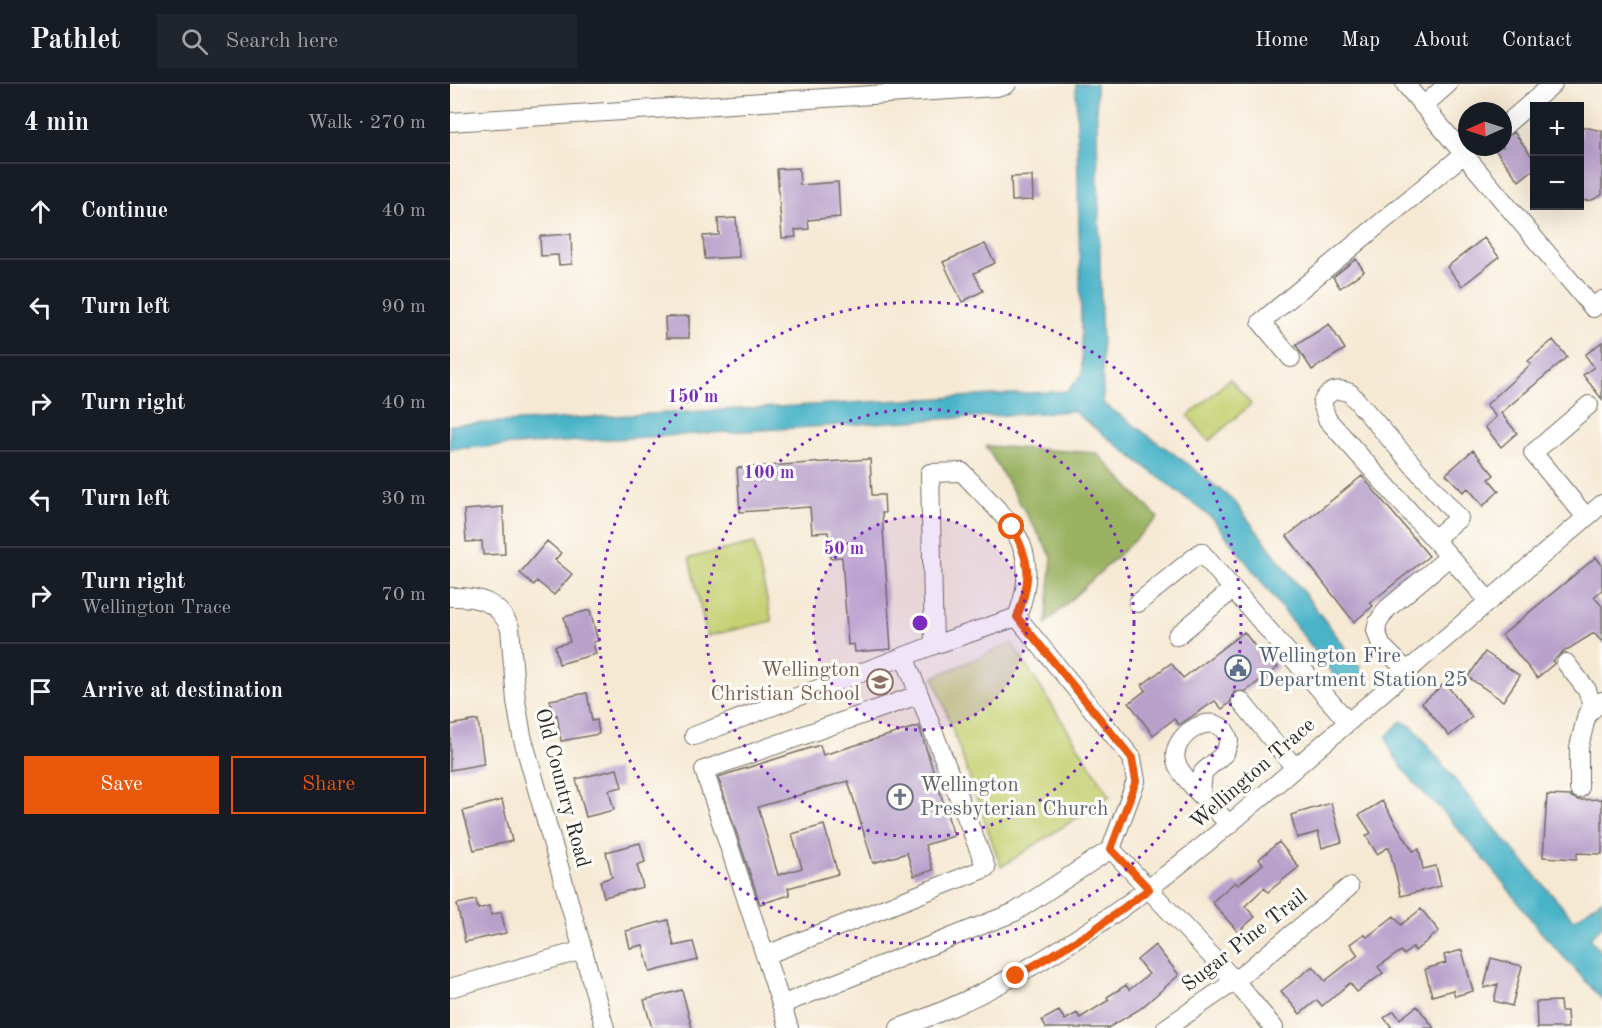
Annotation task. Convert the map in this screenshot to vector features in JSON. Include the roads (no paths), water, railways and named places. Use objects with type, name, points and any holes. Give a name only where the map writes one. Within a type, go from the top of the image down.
[{"type":"street","points":[[450,122],[982,88],[1007,84]]},
{"type":"street","points":[[1405,84],[1458,141]]},
{"type":"street","points":[[1424,106],[1448,84]]},
{"type":"street","points":[[1512,119],[1553,84]]},
{"type":"street","points":[[1292,358],[1261,322],[1466,156]]},
{"type":"street","points":[[1472,156],[1593,308],[1602,300]]},
{"type":"street","points":[[1434,539],[1459,518],[1350,393],[1339,390],[1328,394],[1322,404],[1327,419],[1489,601]]},
{"type":"street","points":[[1586,518],[1533,453],[1589,405]]},
{"type":"street","points":[[694,736],[905,658],[934,645],[1017,617],[1026,594],[1027,555],[1012,527],[962,472],[930,473],[934,645]]},
{"type":"street","name":"Wellington Trace","points":[[899,1028],[967,1000],[1016,976],[1091,932],[1149,889],[1230,825],[1602,505]]},
{"type":"street","points":[[1138,603],[1201,552],[1348,722]]},
{"type":"street","points":[[1407,671],[1381,645],[1377,638],[1378,622],[1387,609],[1449,557]]},
{"type":"street","points":[[1177,636],[1233,589]]},
{"type":"street","name":"Old Country Road","points":[[450,597],[470,596],[491,603],[506,618],[510,628],[516,701],[522,736],[605,1028]]},
{"type":"street","points":[[783,1004],[1015,912],[1111,849],[1136,781],[1132,758],[1017,617]]},
{"type":"street","points":[[766,955],[986,868],[905,658]]},
{"type":"street","points":[[1566,663],[1587,690],[1594,708],[1579,747],[1579,789]]},
{"type":"street","points":[[789,1028],[783,1004],[704,770],[918,695]]},
{"type":"street","points":[[1241,701],[1295,768]]},
{"type":"street","points":[[1201,793],[1230,825]]},
{"type":"street","points":[[1111,849],[1235,981],[1274,1028]]},
{"type":"street","name":"Sugar Pine Trail","points":[[1166,1028],[1235,981],[1349,887]]},
{"type":"street","points":[[450,988],[583,950]]},
{"type":"water","points":[[1076,84],[1096,84],[1103,403],[1188,464],[1234,501],[1361,668],[1342,686],[1213,519],[1073,411],[450,449],[450,425],[1068,391],[1082,374]]},
{"type":"water","points":[[1401,721],[1413,727],[1480,811],[1574,920],[1602,899],[1602,927],[1591,936],[1592,941],[1602,952],[1602,999],[1541,932],[1495,872],[1400,764],[1388,744],[1387,736]]},
{"type":"waterway","points":[[1342,659],[1358,677]]},
{"type":"place","name":"Wellington Fire Department Station 25","points":[[1238,668]]},
{"type":"place","name":"Wellington Christian School","points":[[880,682]]},
{"type":"place","name":"Wellington Presbyterian Church","points":[[900,797]]}]
